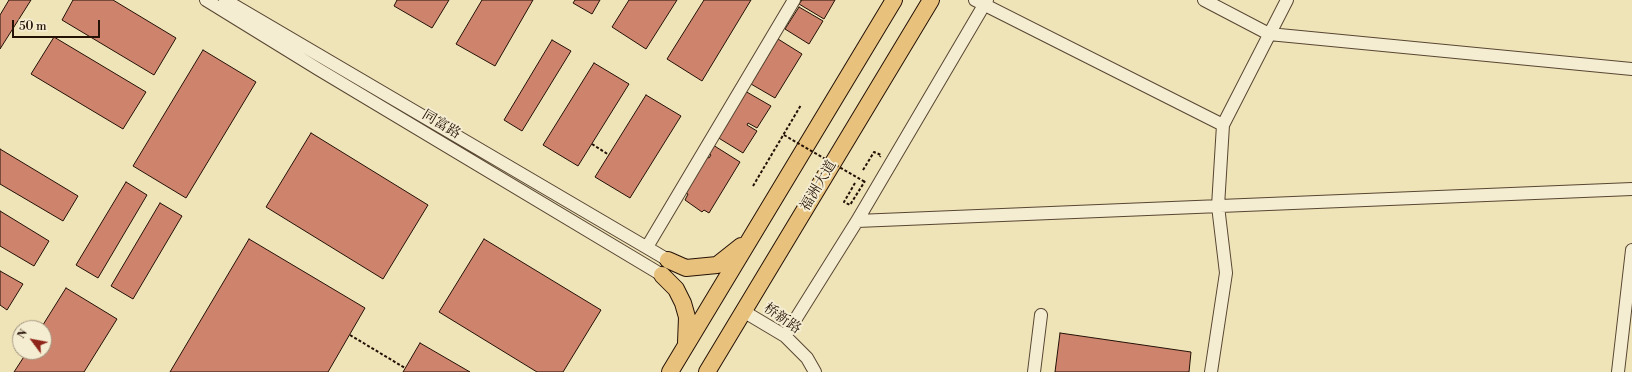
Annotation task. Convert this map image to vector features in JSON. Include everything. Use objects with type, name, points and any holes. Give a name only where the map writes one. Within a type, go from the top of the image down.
[{"type":"main road","points":[[670,372],[894,0]]},
{"type":"main road","name":"福洲大道","points":[[707,372],[931,0]]},
{"type":"main road","points":[[668,260],[686,268],[717,265],[749,240]]},
{"type":"main road","points":[[662,275],[676,289],[683,303],[687,317],[685,346]]},
{"type":"street","name":"同富路","points":[[206,0],[318,69],[662,275]]},
{"type":"street","name":"同富路","points":[[225,0],[668,260]]},
{"type":"street","points":[[647,247],[794,0]]},
{"type":"street","points":[[1204,0],[1269,34],[1632,69]]},
{"type":"street","points":[[1211,372],[1226,273],[1218,206],[1223,125],[1287,0]]},
{"type":"street","points":[[785,336],[858,221],[982,2],[1223,125]]},
{"type":"street","points":[[858,221],[1632,189]]},
{"type":"street","points":[[1618,372],[1632,250]]},
{"type":"street","name":"桥新路","points":[[744,312],[785,336],[807,358],[815,372]]},
{"type":"street","points":[[1034,372],[1041,315]]},
{"type":"path","points":[[753,186],[801,105]]},
{"type":"path","points":[[784,135],[865,182]]},
{"type":"path","points":[[592,144],[609,155]]},
{"type":"path","points":[[863,170],[874,152],[881,155],[877,162]]},
{"type":"path","points":[[855,184],[844,202],[850,205],[869,176]]},
{"type":"path","points":[[350,335],[405,368]]},
{"type":"building","points":[[9,0],[31,0],[0,49],[0,15]]},
{"type":"building","points":[[73,0],[113,0],[176,38],[154,75],[62,20]]},
{"type":"building","points":[[397,0],[449,0],[432,28],[394,6]]},
{"type":"building","points":[[482,0],[533,0],[495,66],[456,44]]},
{"type":"building","points":[[575,0],[600,0],[592,14],[573,3]]},
{"type":"building","points":[[629,0],[677,0],[646,49],[612,27]]},
{"type":"building","points":[[704,0],[751,0],[702,81],[667,59]]},
{"type":"building","points":[[802,0],[835,0],[824,19],[799,4]]},
{"type":"building","points":[[799,7],[823,21],[809,44],[785,29]]},
{"type":"building","points":[[54,37],[146,92],[123,129],[31,74]]},
{"type":"building","points":[[778,39],[802,54],[775,98],[751,84]]},
{"type":"building","points":[[552,40],[571,51],[522,131],[504,120]]},
{"type":"building","points":[[203,50],[256,82],[186,198],[133,166]]},
{"type":"building","points":[[594,63],[629,84],[578,166],[543,145]]},
{"type":"building","points":[[745,91],[771,106],[757,128],[748,123],[747,125],[757,131],[743,153],[717,137]]},
{"type":"building","points":[[646,95],[681,116],[630,198],[595,177]]},
{"type":"building","points":[[311,133],[428,205],[383,279],[266,207]]},
{"type":"building","points":[[713,145],[740,162],[709,213],[704,210],[702,212],[685,200],[688,194],[685,193],[707,157],[709,158],[711,155],[708,153]]},
{"type":"building","points":[[0,149],[78,196],[63,221],[0,184]]},
{"type":"building","points":[[126,182],[147,195],[98,278],[76,265]]},
{"type":"building","points":[[160,203],[182,216],[133,299],[111,286]]},
{"type":"building","points":[[0,211],[49,241],[34,266],[0,246]]},
{"type":"building","points":[[249,239],[365,308],[328,372],[170,372]]},
{"type":"building","points":[[484,239],[601,310],[563,372],[537,372],[439,312]]},
{"type":"building","points":[[0,271],[23,284],[7,310],[0,305]]},
{"type":"building","points":[[66,288],[117,319],[84,372],[14,372],[22,360],[52,360],[52,320],[46,320]]},
{"type":"building","points":[[1060,333],[1191,352],[1189,372],[1055,372]]},
{"type":"building","points":[[420,343],[470,372],[403,372]]}]
